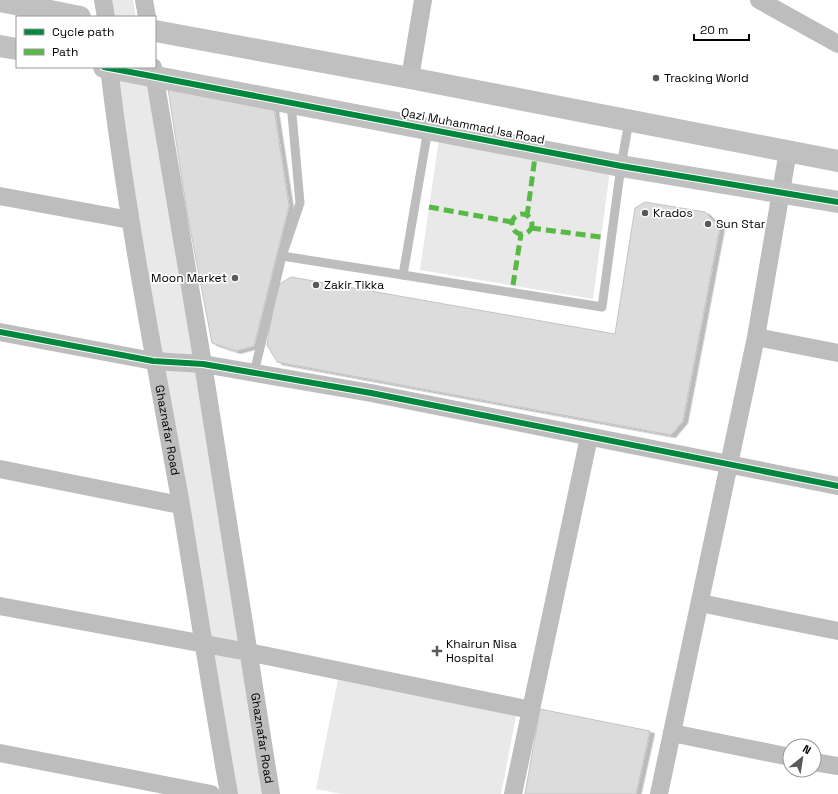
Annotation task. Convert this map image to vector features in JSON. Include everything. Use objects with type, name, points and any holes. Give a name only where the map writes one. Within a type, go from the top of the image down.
[{"type":"street","points":[[103,0],[106,16]]},
{"type":"street","points":[[144,0],[147,16]]},
{"type":"street","points":[[410,78],[423,0]]},
{"type":"street","points":[[759,0],[838,44]]},
{"type":"street","points":[[0,1],[75,16]]},
{"type":"street","points":[[156,32],[410,78],[838,161]]},
{"type":"street","points":[[0,46],[16,49]]},
{"type":"street","name":"Ghaznafar Road","points":[[108,68],[130,220],[153,361],[180,505],[229,794]]},
{"type":"street","name":"Qazi Muhammad Isa Road","points":[[120,68],[154,71],[291,103],[429,128],[621,166],[782,191],[838,202]]},
{"type":"street","name":"Ghaznafar Road","points":[[154,71],[204,364],[271,794]]},
{"type":"street","points":[[659,794],[756,337],[788,151]]},
{"type":"street","points":[[0,196],[130,220]]},
{"type":"street","points":[[0,332],[153,361],[204,364],[371,393],[589,437],[729,463],[838,486]]},
{"type":"street","points":[[756,337],[838,352]]},
{"type":"street","points":[[513,794],[589,437]]},
{"type":"street","points":[[0,469],[180,505]]},
{"type":"street","points":[[700,603],[838,631]]},
{"type":"street","points":[[0,606],[203,645],[248,652],[531,710]]},
{"type":"street","points":[[672,733],[782,755]]},
{"type":"street","points":[[0,752],[211,794]]},
{"type":"street","points":[[822,763],[838,766]]},
{"type":"lane","points":[[254,373],[282,256],[300,203],[291,103]]},
{"type":"lane","points":[[282,256],[602,307],[621,166],[629,121]]},
{"type":"lane","points":[[403,275],[429,128]]},
{"type":"shaded area","points":[[99,0],[133,0],[136,16],[102,16]]},
{"type":"shaded area","points":[[110,68],[145,68],[268,794],[229,794]]},
{"type":"shaded area","points":[[439,139],[610,170],[593,299],[420,270]]},
{"type":"shaded area","points":[[338,679],[516,716],[501,794],[342,794],[316,789]]},
{"type":"building","name":"Moon Market","points":[[168,89],[274,108],[289,206],[254,346],[236,351],[212,343],[187,212]]},
{"type":"building","points":[[645,202],[705,212],[720,227],[683,421],[671,435],[277,362],[267,345],[276,286],[291,277],[615,334],[635,208]]},
{"type":"building","points":[[540,709],[650,731],[636,794],[525,794]]},
{"type":"marked path","points":[[527,216],[535,157]]},
{"type":"marked path","points":[[429,207],[512,222]]},
{"type":"marked path","points":[[522,214],[529,217],[532,224],[529,231],[522,234],[515,231],[512,224],[515,217],[522,214]]},
{"type":"marked path","points":[[531,228],[601,237]]},
{"type":"marked path","points":[[513,285],[521,234]]},
{"type":"cycle path","points":[[109,68],[621,166],[838,202]]},
{"type":"cycle path","points":[[0,332],[153,361],[203,364],[371,393],[838,486]]},
{"type":"place","name":"Tracking World","points":[[656,78]]},
{"type":"place","name":"Krados","points":[[645,213]]},
{"type":"place","name":"Sun Star","points":[[708,224]]},
{"type":"place","name":"Moon Market","points":[[235,278]]},
{"type":"place","name":"Zakir Tikka","points":[[316,285]]},
{"type":"place","name":"Khairun Nisa Hospital","points":[[437,651]]}]
